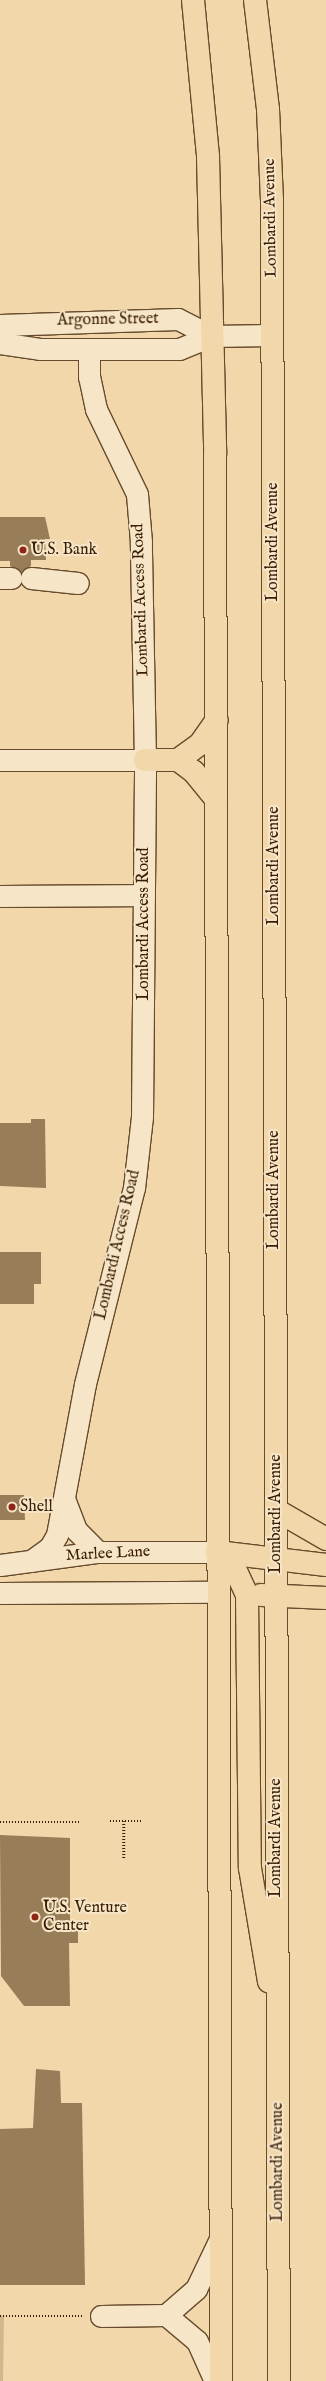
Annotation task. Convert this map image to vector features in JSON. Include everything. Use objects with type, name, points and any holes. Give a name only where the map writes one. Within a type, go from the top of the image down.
[{"type":"main road","points":[[193,0],[208,157],[217,720],[217,1592],[221,2381]]},
{"type":"main road","name":"Lombardi Avenue","points":[[255,0],[271,150],[279,2381]]},
{"type":"main road","points":[[145,760],[178,760],[200,744],[217,720]]},
{"type":"main road","points":[[178,760],[194,772],[216,799]]},
{"type":"main road","points":[[276,1510],[326,1539]]},
{"type":"main road","points":[[217,1552],[276,1561],[326,1566]]},
{"type":"main road","points":[[217,1552],[235,1569],[247,1594],[250,1868],[262,1954],[278,2006]]},
{"type":"main road","points":[[217,1592],[326,1598]]},
{"type":"street","name":"Argonne Street","points":[[0,325],[178,319],[211,336]]},
{"type":"street","name":"Argonne Street","points":[[0,344],[40,349],[179,349],[211,336],[272,335]]},
{"type":"street","name":"Lombardi Access Road","points":[[31,1561],[54,1540],[65,1501],[80,1405],[138,1162],[144,1065],[145,760],[141,542],[137,494],[96,408],[89,377],[88,349]]},
{"type":"street","points":[[32,578],[78,583]]},
{"type":"street","points":[[0,760],[145,760]]},
{"type":"street","points":[[0,896],[144,895]]},
{"type":"street","points":[[65,1501],[80,1535],[98,1552]]},
{"type":"street","name":"Marlee Lane","points":[[0,1565],[98,1552],[217,1552]]},
{"type":"street","points":[[0,1593],[217,1592]]},
{"type":"street","points":[[101,2316],[166,2315],[196,2289],[220,2239]]},
{"type":"street","points":[[166,2315],[197,2341],[215,2381]]},
{"type":"path","points":[[110,1821],[143,1821]]},
{"type":"path","points":[[124,1821],[124,1859]]},
{"type":"path","points":[[0,1822],[80,1822]]},
{"type":"path","points":[[0,2316],[101,2316]]},
{"type":"shaded area","points":[[0,2316],[4,2316],[3,2381],[0,2381]]},
{"type":"building","name":"U.S. Bank","points":[[0,517],[45,517],[50,539],[45,539],[46,560],[31,560],[31,566],[21,572],[10,566],[10,561],[0,561]]},
{"type":"building","points":[[31,1119],[45,1119],[46,1188],[0,1186],[0,1123],[31,1123]]},
{"type":"building","points":[[0,1252],[41,1252],[41,1284],[34,1284],[34,1304],[0,1304]]},
{"type":"building","name":"Shell","points":[[0,1495],[24,1495],[25,1520],[0,1520]]},
{"type":"building","name":"U.S. Venture Center","points":[[0,1835],[70,1838],[70,1922],[78,1922],[78,1943],[69,1943],[70,2006],[24,2006],[1,1976]]},
{"type":"building","points":[[36,2069],[60,2071],[61,2103],[82,2103],[85,2285],[0,2285],[0,2129],[33,2128]]},
{"type":"place","name":"U.S. Bank","points":[[23,550]]},
{"type":"place","name":"Shell","points":[[12,1507]]},
{"type":"place","name":"U.S. Venture Center","points":[[35,1917]]}]
